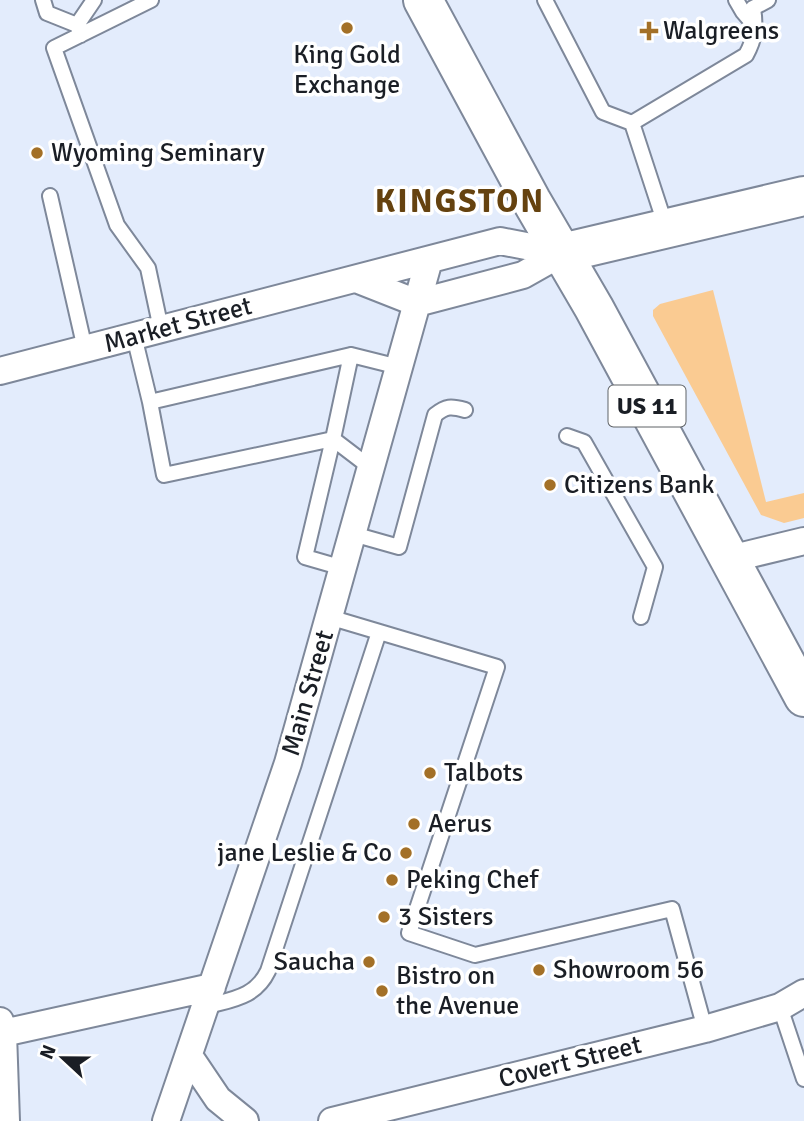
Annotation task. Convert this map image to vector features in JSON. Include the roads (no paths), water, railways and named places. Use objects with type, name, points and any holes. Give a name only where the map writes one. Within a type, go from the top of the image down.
[{"type":"main road","name":"US 11","points":[[423,0],[804,696]]},
{"type":"main road","name":"Market Street","points":[[562,253],[804,196]]},
{"type":"street","name":"Market Street","points":[[0,371],[500,241],[562,253]]},
{"type":"street","name":"Market Street","points":[[417,303],[523,275],[562,253]]},
{"type":"street","name":"Main Street","points":[[166,1121],[288,763],[429,260]]},
{"type":"street","points":[[356,279],[417,303]]},
{"type":"street","points":[[730,559],[804,541]]},
{"type":"street","name":"Covert Street","points":[[332,1121],[705,1029],[780,1007],[804,993]]},
{"type":"street","points":[[6,1121],[1,1027],[209,997]]},
{"type":"street","points":[[188,1056],[218,1098],[245,1121]]},
{"type":"lane","points":[[43,0],[47,13],[79,30]]},
{"type":"lane","points":[[79,30],[94,0]]},
{"type":"lane","points":[[151,0],[79,30],[54,48],[117,225],[148,268],[161,329]]},
{"type":"lane","points":[[545,0],[603,112],[632,123]]},
{"type":"lane","points":[[736,0],[755,26]]},
{"type":"lane","points":[[632,123],[746,55],[753,42],[755,26],[751,4],[768,0]]},
{"type":"lane","points":[[632,123],[667,228]]},
{"type":"lane","points":[[50,196],[85,349]]},
{"type":"lane","points":[[134,336],[164,475],[333,439],[371,468]]},
{"type":"lane","points":[[150,402],[351,355],[399,367]]},
{"type":"lane","points":[[343,568],[305,557],[351,355]]},
{"type":"lane","points":[[353,534],[399,547],[435,415],[443,408],[451,406],[465,410]]},
{"type":"lane","points":[[567,436],[584,442],[655,567],[641,617]]},
{"type":"lane","points":[[329,617],[497,667],[409,933],[475,955],[672,909],[705,1029]]},
{"type":"lane","points":[[209,997],[255,990],[262,984],[379,632]]},
{"type":"lane","points":[[780,1007],[804,1079]]},
{"type":"place","name":"King Gold Exchange","points":[[347,28]]},
{"type":"place","name":"Walgreens","points":[[649,31]]},
{"type":"place","name":"Wyoming Seminary","points":[[37,153]]},
{"type":"place","name":"Citizens Bank","points":[[550,485]]},
{"type":"place","name":"Talbots","points":[[430,773]]},
{"type":"place","name":"Aerus","points":[[414,824]]},
{"type":"place","name":"jane Leslie & Co","points":[[406,853]]},
{"type":"place","name":"Peking Chef","points":[[392,880]]},
{"type":"place","name":"3 Sisters","points":[[384,917]]},
{"type":"place","name":"Saucha","points":[[369,962]]},
{"type":"place","name":"Showroom 56","points":[[539,970]]},
{"type":"place","name":"Bistro on the Avenue","points":[[382,991]]},
{"type":"district","name":"KINGSTON","points":[[460,201]]}]
